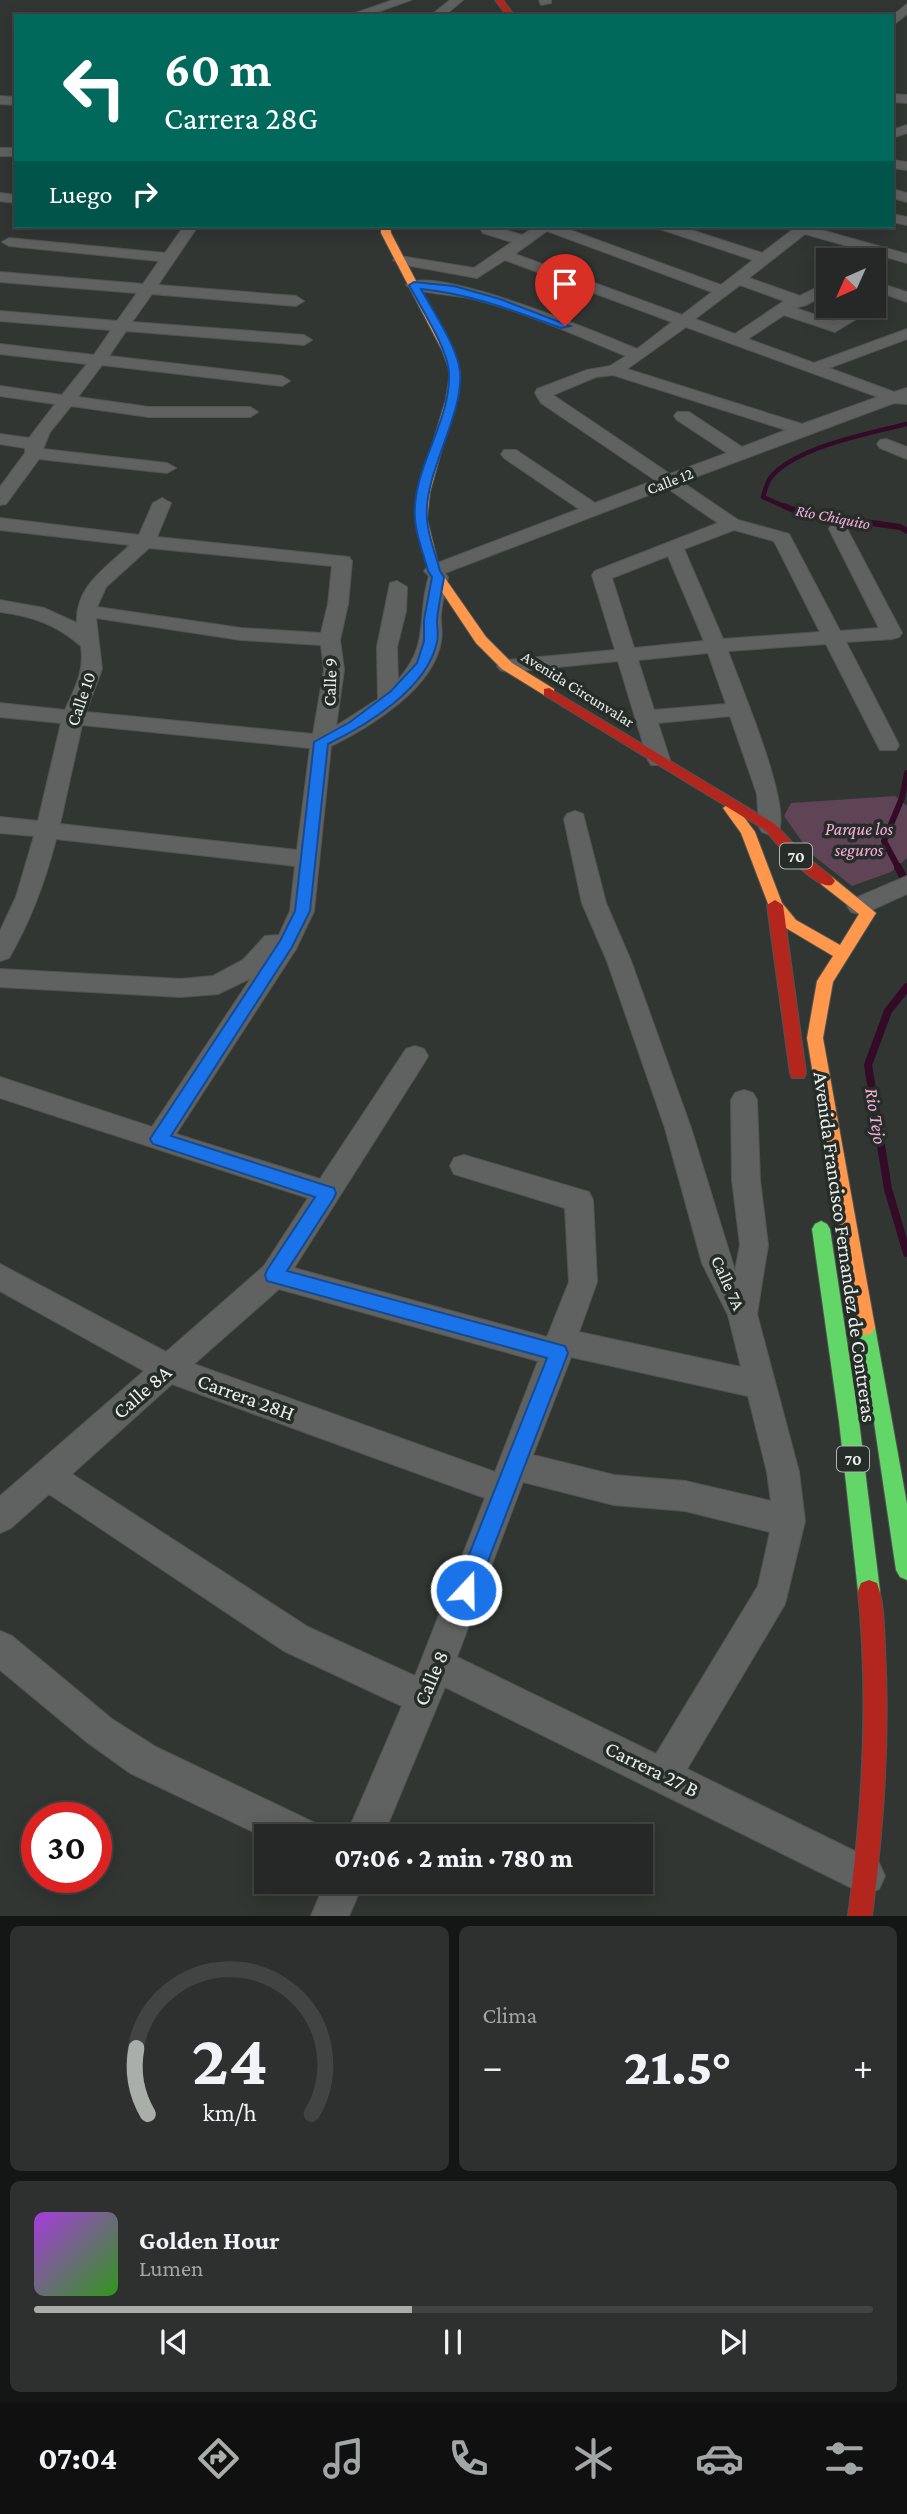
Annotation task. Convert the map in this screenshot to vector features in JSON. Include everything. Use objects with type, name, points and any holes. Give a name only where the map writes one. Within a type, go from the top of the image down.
[{"type":"main road","name":"Avenida Circunvalar","points":[[385,228],[447,350],[455,372],[451,399],[424,492],[421,519],[436,574],[481,640],[507,666],[770,827],[798,858],[858,911]]},
{"type":"main road","name":"Avenida Circunvalar","points":[[724,801],[748,832],[775,905],[790,924],[820,934],[841,953]]},
{"type":"main road","points":[[775,905],[788,1005]]},
{"type":"main road","name":"Avenida Francisco Fernandez de Contreras","points":[[858,911],[841,953],[825,981],[815,1038],[856,1279],[895,1423],[907,1565]]},
{"type":"main road","name":"Avenida Francisco Fernandez de Contreras","points":[[800,1087],[788,1005],[802,961],[820,934]]},
{"type":"main road","name":"Avenida Francisco Fernandez de Contreras","points":[[818,1211],[849,1421],[870,1597],[877,1736],[866,1876],[860,1916]]},
{"type":"street","points":[[360,14],[405,0]]},
{"type":"street","points":[[438,14],[457,0]]},
{"type":"street","points":[[0,500],[67,399],[190,228]]},
{"type":"street","points":[[490,228],[488,230],[522,240]]},
{"type":"street","points":[[400,260],[477,273],[542,228]]},
{"type":"street","points":[[551,228],[724,291]]},
{"type":"street","points":[[671,228],[764,259]]},
{"type":"street","points":[[796,228],[764,259],[639,355],[614,370],[593,373],[543,393],[547,399],[732,524],[772,533],[782,538],[888,745]]},
{"type":"street","points":[[800,228],[907,259]]},
{"type":"street","points":[[9,242],[169,258]]},
{"type":"street","points":[[110,288],[138,255]]},
{"type":"street","points":[[504,255],[684,322],[903,398]]},
{"type":"street","points":[[0,277],[296,301]]},
{"type":"street","points":[[739,279],[816,318]]},
{"type":"street","points":[[414,285],[454,289],[496,301],[639,355]]},
{"type":"street","points":[[736,340],[790,305],[816,294]]},
{"type":"street","points":[[0,316],[304,340]]},
{"type":"street","points":[[817,318],[835,327],[850,318]]},
{"type":"street","points":[[814,368],[907,334]]},
{"type":"street","points":[[0,349],[282,381]]},
{"type":"street","points":[[614,370],[802,430]]},
{"type":"street","points":[[0,391],[149,412],[250,412]]},
{"type":"street","name":"Calle 12","points":[[436,574],[802,430],[903,398]]},
{"type":"street","points":[[683,416],[741,454]]},
{"type":"street","points":[[0,439],[34,448],[167,468]]},
{"type":"street","points":[[886,444],[907,454]]},
{"type":"street","points":[[510,454],[593,510]]},
{"type":"street","points":[[162,503],[145,541],[106,577],[90,596],[86,611],[241,634],[330,640]]},
{"type":"street","points":[[0,524],[145,541]]},
{"type":"street","points":[[659,760],[602,575],[732,524]]},
{"type":"street","points":[[507,666],[832,635],[892,633],[838,529]]},
{"type":"street","name":"Calle 9","points":[[145,541],[342,561],[338,604],[330,640],[334,670],[328,718],[321,742],[302,911],[287,943],[159,1139]]},
{"type":"street","points":[[673,546],[716,646],[768,794],[770,827]]},
{"type":"street","points":[[0,710],[321,742],[355,725],[388,701],[423,664],[431,641],[430,620],[436,574]]},
{"type":"street","points":[[388,701],[387,647],[396,611],[397,587]]},
{"type":"street","points":[[0,606],[52,615],[69,624],[88,642]]},
{"type":"street","name":"Calle 10","points":[[0,952],[15,930],[50,829],[73,716],[93,666],[86,611]]},
{"type":"street","points":[[646,718],[738,709]]},
{"type":"street","name":"Calle 7A","points":[[575,820],[594,902],[678,1128],[716,1263],[742,1314],[783,1472],[789,1521],[773,1592],[664,1775]]},
{"type":"street","points":[[0,825],[307,859]]},
{"type":"street","points":[[858,911],[897,889]]},
{"type":"street","points":[[0,978],[181,988],[218,985],[252,966],[302,911]]},
{"type":"street","name":"Calle 8A","points":[[0,1517],[274,1275],[415,1056]]},
{"type":"street","points":[[0,1087],[327,1193]]},
{"type":"street","points":[[742,1314],[754,1245],[746,1180],[744,1100]]},
{"type":"street","name":"Calle 8","points":[[369,1824],[437,1665],[583,1282],[579,1200],[464,1166]]},
{"type":"street","points":[[274,1275],[560,1348],[759,1385]]},
{"type":"street","name":"Carrera 28H","points":[[0,1276],[169,1369],[509,1478],[685,1496],[789,1521]]},
{"type":"street","points":[[849,1421],[895,1423]]},
{"type":"street","points":[[47,1475],[296,1639],[423,1698]]},
{"type":"street","points":[[0,1648],[100,1731],[143,1760],[277,1824]]},
{"type":"street","name":"Carrera 27 B","points":[[437,1665],[866,1876]]},
{"type":"street","points":[[330,1916],[339,1894]]},
{"type":"green space","name":"Parque los seguros","points":[[895,796],[907,806],[907,858],[891,872],[852,886],[810,853],[784,816],[791,803]]},
{"type":"waterway","name":"Río Chiquito","points":[[788,508],[763,497],[770,479],[783,466],[815,449],[907,424]]},
{"type":"waterway","name":"Río Chiquito","points":[[784,506],[801,513],[900,527],[907,531]]},
{"type":"waterway","name":"Río Chiquito","points":[[899,869],[884,841],[902,798],[907,773]]},
{"type":"waterway","name":"Río Chiquito","points":[[898,867],[907,884]]},
{"type":"waterway","name":"Rio Tejo","points":[[907,987],[888,1011],[868,1065],[888,1189],[907,1253]]},
{"type":"traffic: fast","points":[[821,1229],[849,1421],[869,1591]]},
{"type":"traffic: fast","points":[[865,1327],[884,1422],[907,1570]]},
{"type":"traffic: slow","points":[[385,228],[447,350],[455,372],[451,399],[424,492],[421,519],[434,571],[481,640],[507,666],[549,692]]},
{"type":"traffic: slow","points":[[730,808],[748,832],[775,905],[791,924],[841,953]]},
{"type":"traffic: slow","points":[[827,881],[868,913],[825,981],[815,1038],[865,1327]]},
{"type":"traffic: jam","points":[[499,0],[510,14]]},
{"type":"traffic: jam","points":[[549,692],[770,827],[798,858],[827,881]]},
{"type":"traffic: jam","points":[[775,905],[798,1073]]},
{"type":"traffic: jam","points":[[860,1916],[870,1835],[875,1754],[875,1672],[869,1591]]},
{"type":"route","points":[[466,1590],[558,1353],[274,1275],[327,1193],[159,1139],[287,943],[302,911],[321,742],[355,725],[396,694],[423,664],[431,641],[430,620],[438,577],[434,571],[421,519],[424,492],[451,399],[455,372],[447,350],[414,285],[454,289],[565,326]]}]
